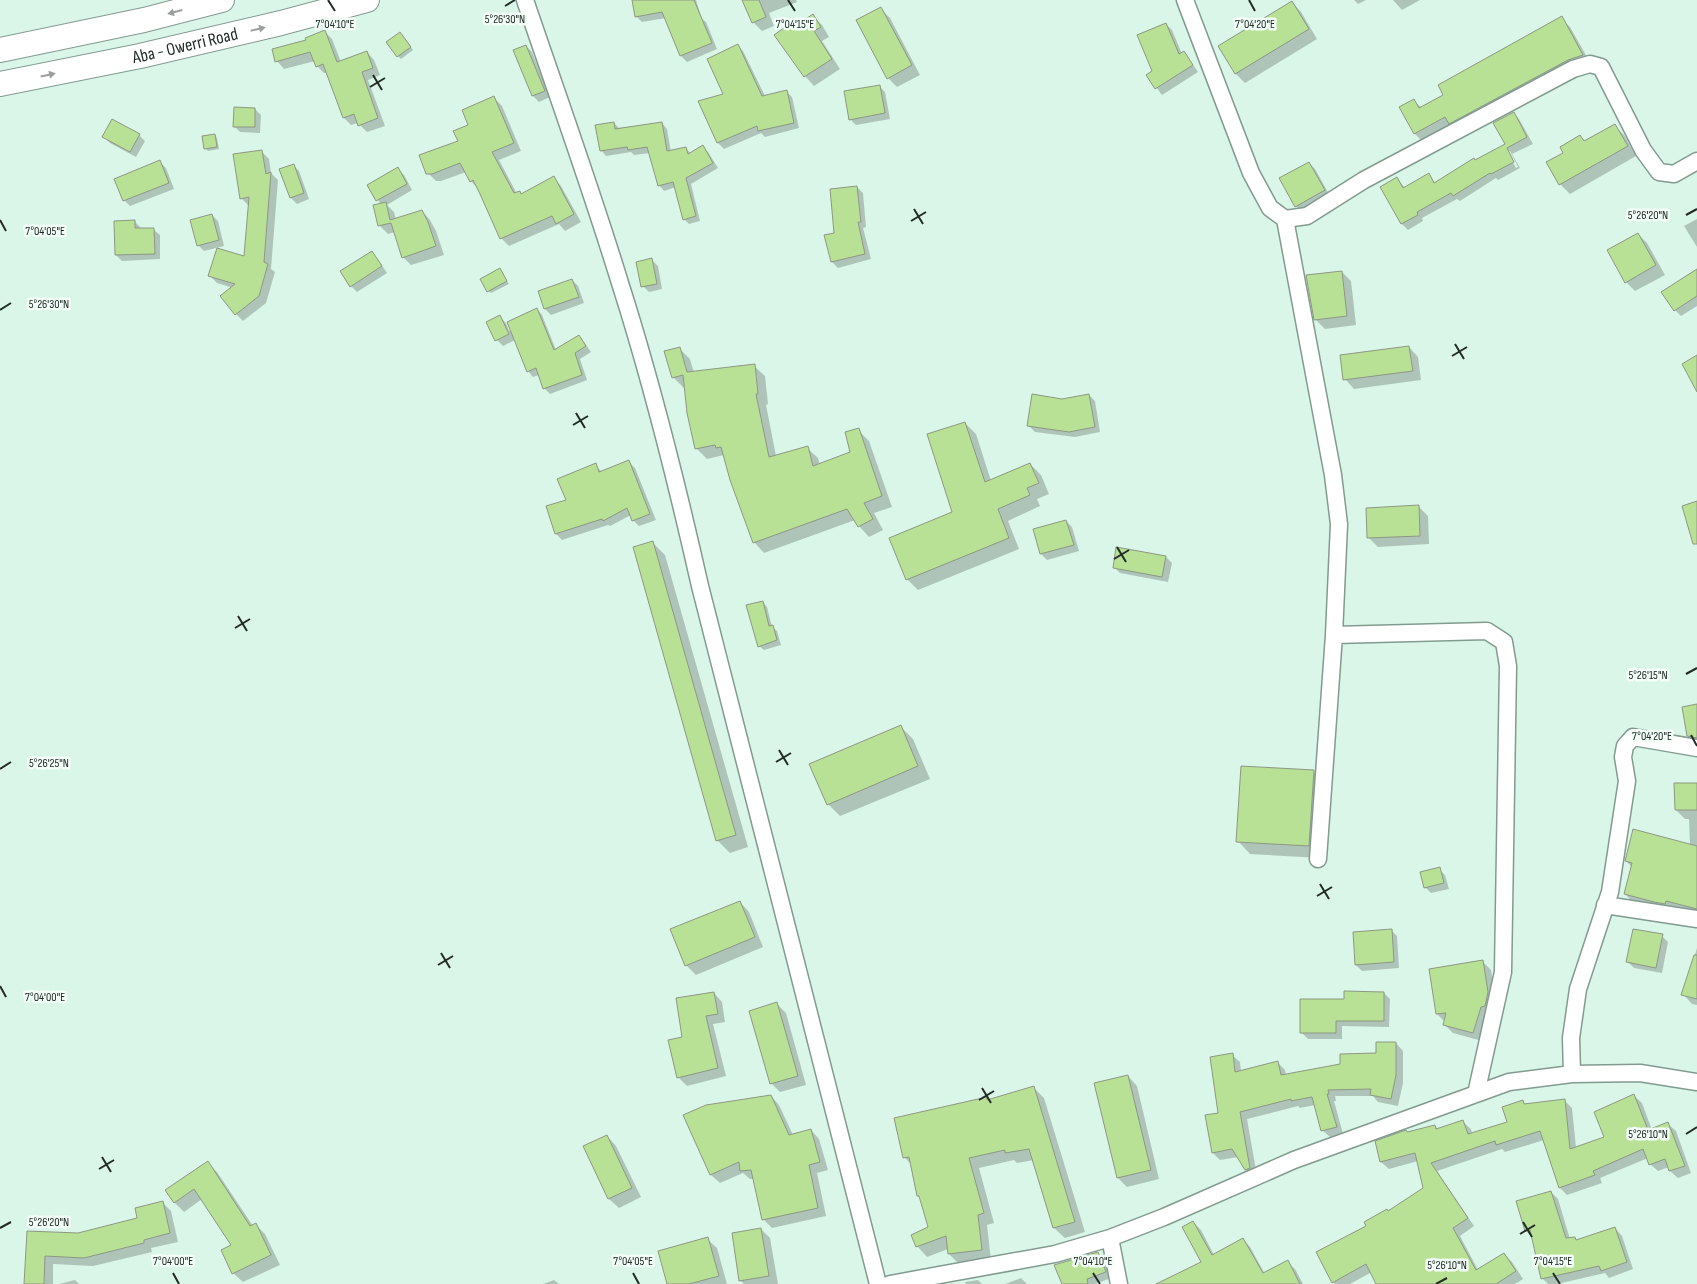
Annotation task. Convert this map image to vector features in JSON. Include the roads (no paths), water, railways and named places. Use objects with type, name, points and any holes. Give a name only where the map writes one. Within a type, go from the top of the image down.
[{"type":"highway","name":"Aba - Owerri Road","points":[[0,50],[144,20],[222,0]]},
{"type":"highway","name":"Aba - Owerri Road","points":[[0,84],[140,56],[281,23],[367,0]]},
{"type":"street","points":[[525,0],[620,283],[678,488],[700,586],[878,1284]]},
{"type":"street","points":[[1185,0],[1251,173],[1270,208],[1286,219],[1307,216],[1364,180],[1573,69],[1590,64],[1600,67],[1643,150],[1659,172],[1674,174],[1697,161]]},
{"type":"street","points":[[1286,219],[1333,475],[1339,524],[1334,635],[1318,859]]},
{"type":"street","points":[[1334,635],[1487,632],[1504,642],[1508,666],[1503,972],[1476,1094]]},
{"type":"street","points":[[1572,1074],[1571,1038],[1578,989],[1610,892],[1627,781],[1623,757],[1625,746],[1633,737],[1697,748]]},
{"type":"street","points":[[1605,905],[1697,919]]},
{"type":"street","points":[[890,1284],[1055,1254],[1110,1238],[1164,1217],[1285,1163],[1509,1082],[1572,1074],[1640,1073],[1697,1082]]},
{"type":"street","points":[[1110,1238],[1119,1284]]}]
